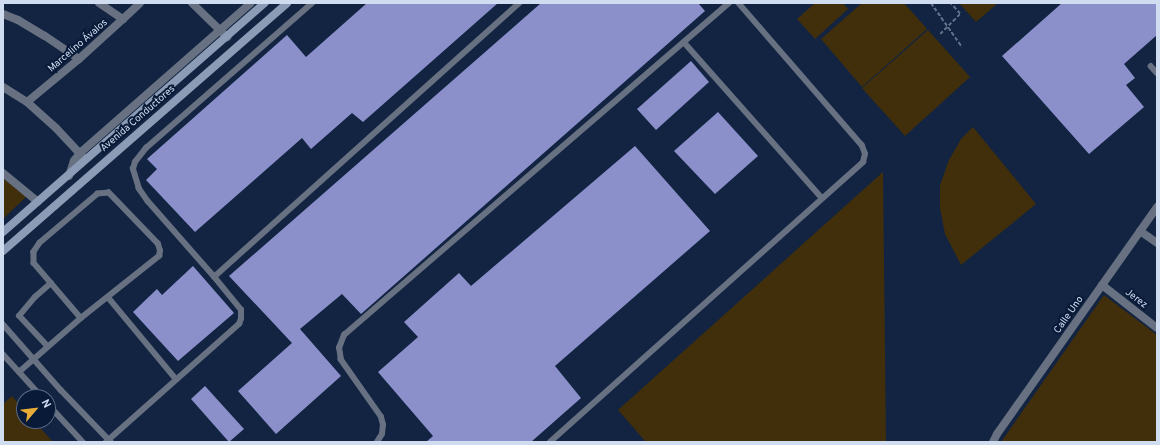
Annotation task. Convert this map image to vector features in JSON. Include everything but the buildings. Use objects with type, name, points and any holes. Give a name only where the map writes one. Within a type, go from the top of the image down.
[{"type":"main road","name":"Avenida Conductores","points":[[3,232],[69,176],[265,3]]},
{"type":"main road","name":"Avenida Conductores","points":[[3,250],[287,3]]},
{"type":"street","points":[[99,3],[123,19]]},
{"type":"street","name":"Marcelino Ávalos","points":[[27,102],[79,59],[140,3]]},
{"type":"street","points":[[192,3],[227,37]]},
{"type":"street","points":[[69,176],[80,153],[251,3]]},
{"type":"street","points":[[3,14],[18,20],[79,59]]},
{"type":"street","points":[[3,87],[27,102],[56,128],[86,160]]},
{"type":"street","points":[[3,174],[38,202]]},
{"type":"street","name":"Calle Uno","points":[[995,438],[1140,231],[1154,219],[1157,207]]},
{"type":"street","points":[[1140,231],[1157,243]]},
{"type":"street","name":"Jerez","points":[[1102,285],[1157,328]]},
{"type":"lane","points":[[3,324],[109,441],[176,379],[229,334],[241,319],[242,315],[237,305],[138,189],[133,169],[135,162],[146,148],[312,3]]},
{"type":"lane","points":[[214,277],[519,3]]},
{"type":"lane","points":[[377,442],[382,434],[383,425],[381,417],[340,360],[340,343],[344,335],[729,3]]},
{"type":"lane","points":[[550,442],[863,162],[865,150],[738,3]]},
{"type":"lane","points":[[684,42],[822,198]]},
{"type":"lane","points":[[1150,66],[1157,73]]},
{"type":"lane","points":[[19,372],[81,318],[159,256],[158,244],[109,193],[98,194],[36,247],[34,252],[34,263],[81,318]]},
{"type":"lane","points":[[48,347],[19,316],[35,297],[51,284]]},
{"type":"lane","points":[[108,297],[176,379]]},
{"type":"lane","points":[[3,354],[35,389]]},
{"type":"lane","points":[[56,413],[83,442]]},
{"type":"path","points":[[931,3],[962,47]]},
{"type":"path","points":[[940,34],[960,14],[950,3]]},
{"type":"shaded area","points":[[815,3],[843,3],[848,9],[815,39],[797,19]]},
{"type":"shaded area","points":[[862,3],[904,3],[927,29],[862,87],[821,39]]},
{"type":"shaded area","points":[[959,3],[998,3],[976,22]]},
{"type":"shaded area","points":[[928,30],[970,77],[905,136],[862,88]]},
{"type":"shaded area","points":[[973,127],[1036,204],[961,265],[945,234],[940,208],[940,185],[949,160],[961,139]]},
{"type":"shaded area","points":[[883,172],[886,442],[646,442],[618,410]]},
{"type":"shaded area","points":[[3,178],[26,197],[3,219]]},
{"type":"shaded area","points":[[1104,295],[1157,335],[1157,442],[1001,442]]},
{"type":"shaded area","points":[[12,396],[16,401],[16,429],[41,429],[53,442],[3,442],[3,404]]}]
